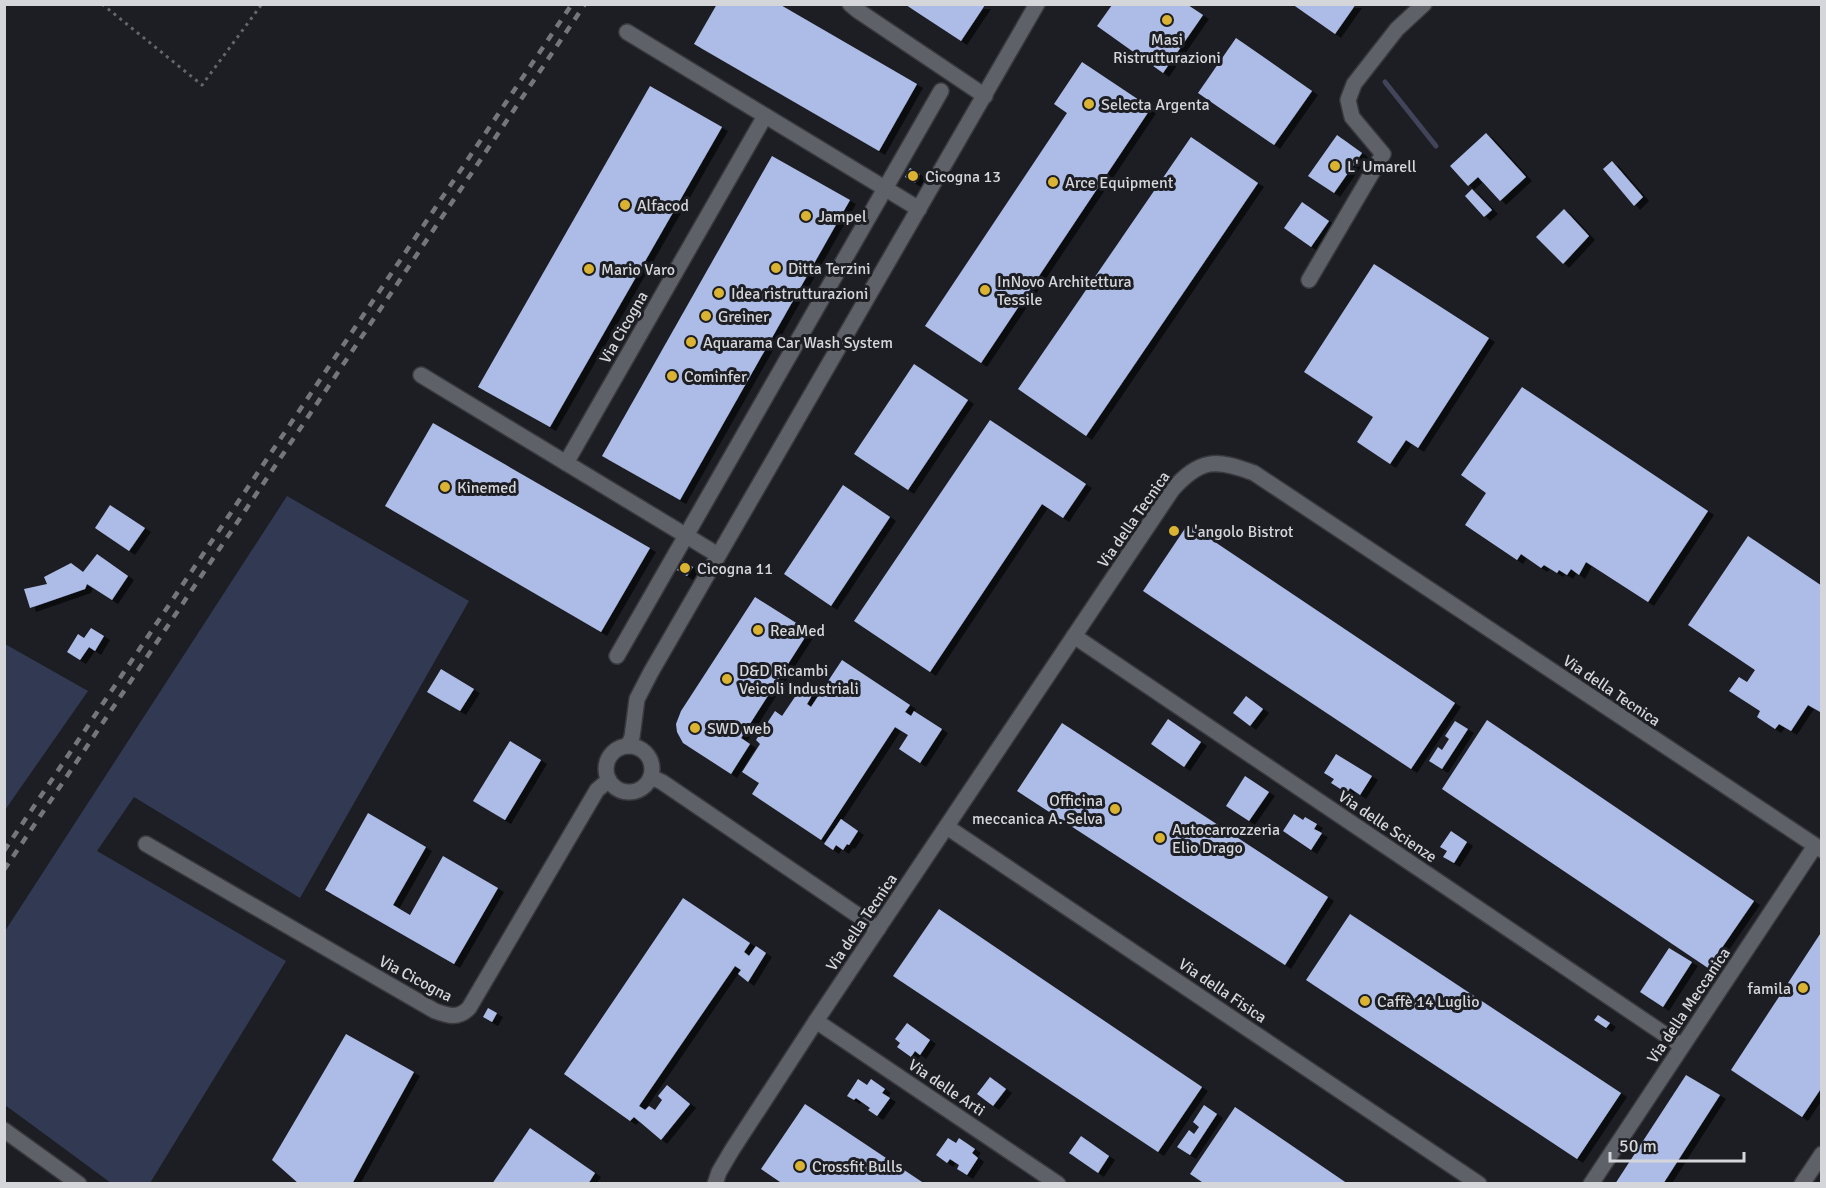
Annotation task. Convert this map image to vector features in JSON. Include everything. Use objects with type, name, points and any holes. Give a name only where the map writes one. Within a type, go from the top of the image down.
[{"type":"street","points":[[850,4],[985,96]]},
{"type":"street","points":[[628,746],[632,737],[637,699],[1037,4]]},
{"type":"street","points":[[1309,280],[1383,154],[1353,117],[1348,100],[1354,84],[1397,29],[1424,4]]},
{"type":"street","points":[[627,32],[919,209]]},
{"type":"street","points":[[617,656],[941,91]]},
{"type":"street","name":"Via Cicogna","points":[[566,463],[765,116]]},
{"type":"street","points":[[421,375],[718,555]]},
{"type":"street","name":"Via della Tecnica","points":[[715,1184],[732,1150],[816,1021],[1172,490],[1193,470],[1207,464],[1223,464],[1254,473],[1818,848]]},
{"type":"street","name":"Via delle Scienze","points":[[1074,636],[1682,1047]]},
{"type":"street","points":[[636,746],[648,755],[652,770],[651,777],[642,789],[634,792],[620,790],[609,780],[606,765],[609,757],[621,747],[636,746]]},
{"type":"street","points":[[651,777],[662,782],[878,929]]},
{"type":"street","name":"Via Cicogna","points":[[146,844],[435,1011],[448,1016],[457,1016],[469,1008],[597,790],[609,780]]},
{"type":"street","name":"Via della Fisica","points":[[947,827],[1479,1184]]},
{"type":"street","name":"Via della Meccanica","points":[[1591,1184],[1818,848]]},
{"type":"street","name":"Via delle Arti","points":[[816,1021],[1058,1184]]},
{"type":"street","points":[[4,1130],[79,1184]]},
{"type":"street","points":[[1802,1184],[1821,1154]]},
{"type":"path","points":[[102,4],[202,85],[262,4]]},
{"type":"shaded area","points":[[287,496],[469,601],[300,898],[134,797],[97,851],[286,961],[150,1183],[111,1183],[5,1105],[5,931]]},
{"type":"shaded area","points":[[5,644],[88,691],[5,810]]},
{"type":"building","points":[[717,4],[779,4],[917,84],[879,151],[694,44]]},
{"type":"building","points":[[1292,4],[1356,4],[1335,34]]},
{"type":"building","points":[[906,5],[985,5],[961,41]]},
{"type":"building","points":[[1112,5],[1188,5],[1203,15],[1163,73],[1097,26]]},
{"type":"building","points":[[1236,38],[1312,91],[1274,145],[1198,93]]},
{"type":"building","points":[[1082,62],[1151,108],[981,363],[925,326],[1067,113],[1054,104]]},
{"type":"building","points":[[650,86],[722,127],[550,427],[478,387]]},
{"type":"building","points":[[1486,133],[1526,177],[1500,201],[1478,177],[1468,186],[1450,166]]},
{"type":"building","points":[[1337,135],[1362,153],[1334,193],[1308,176]]},
{"type":"building","points":[[1191,137],[1258,183],[1086,436],[1018,389]]},
{"type":"building","points":[[772,156],[850,200],[680,500],[602,456]]},
{"type":"building","points":[[1612,161],[1643,197],[1634,206],[1603,169]]},
{"type":"building","name":"Cicogna 13","points":[[910,168],[920,174],[915,183],[905,177]]},
{"type":"building","points":[[1472,189],[1492,210],[1484,217],[1465,196]]},
{"type":"building","points":[[1302,202],[1329,221],[1311,247],[1284,228]]},
{"type":"building","points":[[1564,209],[1589,236],[1563,264],[1536,237]]},
{"type":"building","points":[[1374,264],[1489,338],[1418,448],[1406,440],[1390,464],[1357,442],[1373,417],[1304,372]]},
{"type":"building","points":[[914,364],[968,400],[908,490],[854,454]]},
{"type":"building","points":[[1522,387],[1708,511],[1648,602],[1586,562],[1579,575],[1571,569],[1567,575],[1559,570],[1557,573],[1544,565],[1541,568],[1521,554],[1517,560],[1465,525],[1486,493],[1461,475]]},
{"type":"building","points":[[990,420],[1086,484],[1063,518],[1042,504],[930,672],[854,621]]},
{"type":"building","points":[[433,423],[650,548],[601,632],[385,506]]},
{"type":"building","points":[[843,485],[890,517],[831,606],[784,574]]},
{"type":"building","points":[[110,505],[145,528],[129,551],[95,528]]},
{"type":"building","points":[[1188,524],[1455,703],[1411,769],[1143,591]]},
{"type":"building","points":[[1748,536],[1822,586],[1822,713],[1808,705],[1791,731],[1779,724],[1775,729],[1757,717],[1760,711],[1729,691],[1739,677],[1747,682],[1755,670],[1688,625]]},
{"type":"building","points":[[97,554],[128,576],[112,600],[87,584],[85,589],[30,608],[24,589],[47,584],[44,577],[71,563],[83,572]]},
{"type":"building","name":"Cicogna 11","points":[[683,561],[693,567],[687,576],[677,570]]},
{"type":"building","points":[[755,597],[809,631],[741,738],[750,744],[731,774],[683,743],[677,732],[676,724],[681,711]]},
{"type":"building","points":[[91,628],[104,636],[95,651],[89,647],[80,660],[67,652],[78,634],[84,638]]},
{"type":"building","points":[[842,660],[910,705],[905,712],[911,716],[914,711],[942,729],[920,763],[899,749],[908,735],[895,727],[821,840],[752,794],[759,783],[742,772],[760,744],[756,740],[775,711],[782,716],[803,685],[814,692],[807,704],[811,707]]},
{"type":"building","points":[[441,669],[474,689],[460,711],[427,692]]},
{"type":"building","points":[[1246,696],[1263,709],[1250,726],[1233,713]]},
{"type":"building","points":[[1168,719],[1201,742],[1184,767],[1151,744]]},
{"type":"building","points":[[1487,720],[1754,901],[1708,968],[1442,789]]},
{"type":"building","points":[[1455,721],[1468,729],[1442,769],[1429,761],[1438,747],[1442,750],[1449,739],[1445,736]]},
{"type":"building","points":[[1062,723],[1328,897],[1285,965],[1017,791]]},
{"type":"building","points":[[510,741],[541,760],[505,820],[473,801]]},
{"type":"building","points":[[1336,754],[1372,776],[1360,795],[1350,788],[1347,793],[1331,783],[1334,779],[1324,773]]},
{"type":"building","points":[[1245,776],[1269,792],[1249,821],[1226,806]]},
{"type":"building","points":[[368,813],[426,847],[393,905],[410,915],[443,856],[498,888],[454,964],[325,890]]},
{"type":"building","points":[[1294,814],[1303,820],[1305,817],[1317,824],[1314,829],[1322,833],[1311,850],[1283,831]]},
{"type":"building","points":[[841,819],[858,831],[843,850],[836,845],[833,850],[824,844]]},
{"type":"building","points":[[1451,831],[1467,842],[1454,863],[1443,857],[1447,851],[1440,847]]},
{"type":"building","points":[[683,898],[750,943],[744,952],[749,956],[756,946],[766,953],[748,982],[738,974],[741,970],[735,966],[639,1106],[645,1110],[649,1106],[655,1110],[662,1100],[658,1096],[667,1085],[690,1104],[661,1140],[634,1117],[630,1121],[564,1074]]},
{"type":"building","points":[[939,909],[1202,1087],[1158,1152],[893,976]]},
{"type":"building","points":[[1350,914],[1621,1093],[1577,1159],[1306,980]]},
{"type":"building","name":"famila","points":[[1822,931],[1822,1087],[1802,1117],[1731,1070]]},
{"type":"building","points":[[1669,948],[1692,962],[1663,1007],[1640,992]]},
{"type":"building","points":[[488,1008],[497,1013],[492,1022],[483,1017]]},
{"type":"building","points":[[1598,1015],[1610,1023],[1606,1028],[1594,1020]]},
{"type":"building","points":[[907,1023],[930,1040],[920,1055],[915,1051],[911,1057],[897,1047],[900,1043],[895,1039]]},
{"type":"building","points":[[346,1034],[414,1072],[352,1184],[299,1184],[272,1160]]},
{"type":"building","points":[[1686,1075],[1720,1095],[1663,1184],[1615,1184]]},
{"type":"building","points":[[990,1077],[1006,1089],[993,1106],[977,1094]]},
{"type":"building","points":[[858,1079],[867,1085],[871,1079],[885,1089],[882,1093],[890,1098],[877,1116],[856,1098],[854,1100],[847,1096]]},
{"type":"building","points":[[805,1104],[925,1184],[783,1184],[761,1169]]},
{"type":"building","points":[[1204,1105],[1217,1114],[1190,1155],[1177,1147],[1189,1130],[1194,1134],[1199,1127],[1193,1122]]},
{"type":"building","points":[[1235,1107],[1348,1184],[1205,1184],[1190,1174]]},
{"type":"building","points":[[530,1128],[595,1173],[588,1184],[492,1184]]},
{"type":"building","points":[[1081,1136],[1109,1156],[1098,1173],[1069,1153]]},
{"type":"building","points":[[948,1138],[956,1143],[959,1138],[975,1149],[972,1153],[978,1158],[967,1175],[957,1169],[959,1165],[950,1159],[947,1163],[936,1155]]},
{"type":"waterway","points":[[1385,82],[1436,146]]},
{"type":"railway","points":[[4,851],[572,4]]},
{"type":"railway","points":[[4,870],[585,4]]},
{"type":"place","name":"Masi Ristrutturazioni","points":[[1167,20]]},
{"type":"place","name":"Selecta Argenta","points":[[1089,104]]},
{"type":"place","name":"L' Umarell","points":[[1335,166]]},
{"type":"place","name":"Cicogna 13","points":[[913,176]]},
{"type":"place","name":"Arce Equipment","points":[[1053,182]]},
{"type":"place","name":"Alfacod","points":[[625,205]]},
{"type":"place","name":"Jampel","points":[[806,216]]},
{"type":"place","name":"Ditta Terzini","points":[[776,268]]},
{"type":"place","name":"Mario Varo","points":[[589,269]]},
{"type":"place","name":"InNovo Architettura Tessile","points":[[985,290]]},
{"type":"place","name":"Idea ristrutturazioni","points":[[719,293]]},
{"type":"place","name":"Greiner","points":[[706,316]]},
{"type":"place","name":"Aquarama Car Wash System","points":[[691,342]]},
{"type":"place","name":"Cominfer","points":[[672,376]]},
{"type":"place","name":"Kinemed","points":[[445,487]]},
{"type":"place","name":"L'angolo Bistrot","points":[[1174,531]]},
{"type":"place","name":"Cicogna 11","points":[[685,568]]},
{"type":"place","name":"ReaMed","points":[[758,630]]},
{"type":"place","name":"D&D Ricambi Veicoli Industriali","points":[[727,679]]},
{"type":"place","name":"SWD web","points":[[695,728]]},
{"type":"place","name":"Officina meccanica A. Selva","points":[[1115,809]]},
{"type":"place","name":"Autocarrozzeria Elio Drago","points":[[1160,838]]},
{"type":"place","name":"famila","points":[[1803,988]]},
{"type":"place","name":"Caffè 14 Luglio","points":[[1365,1001]]},
{"type":"place","name":"Crossfit Bulls","points":[[800,1166]]}]
